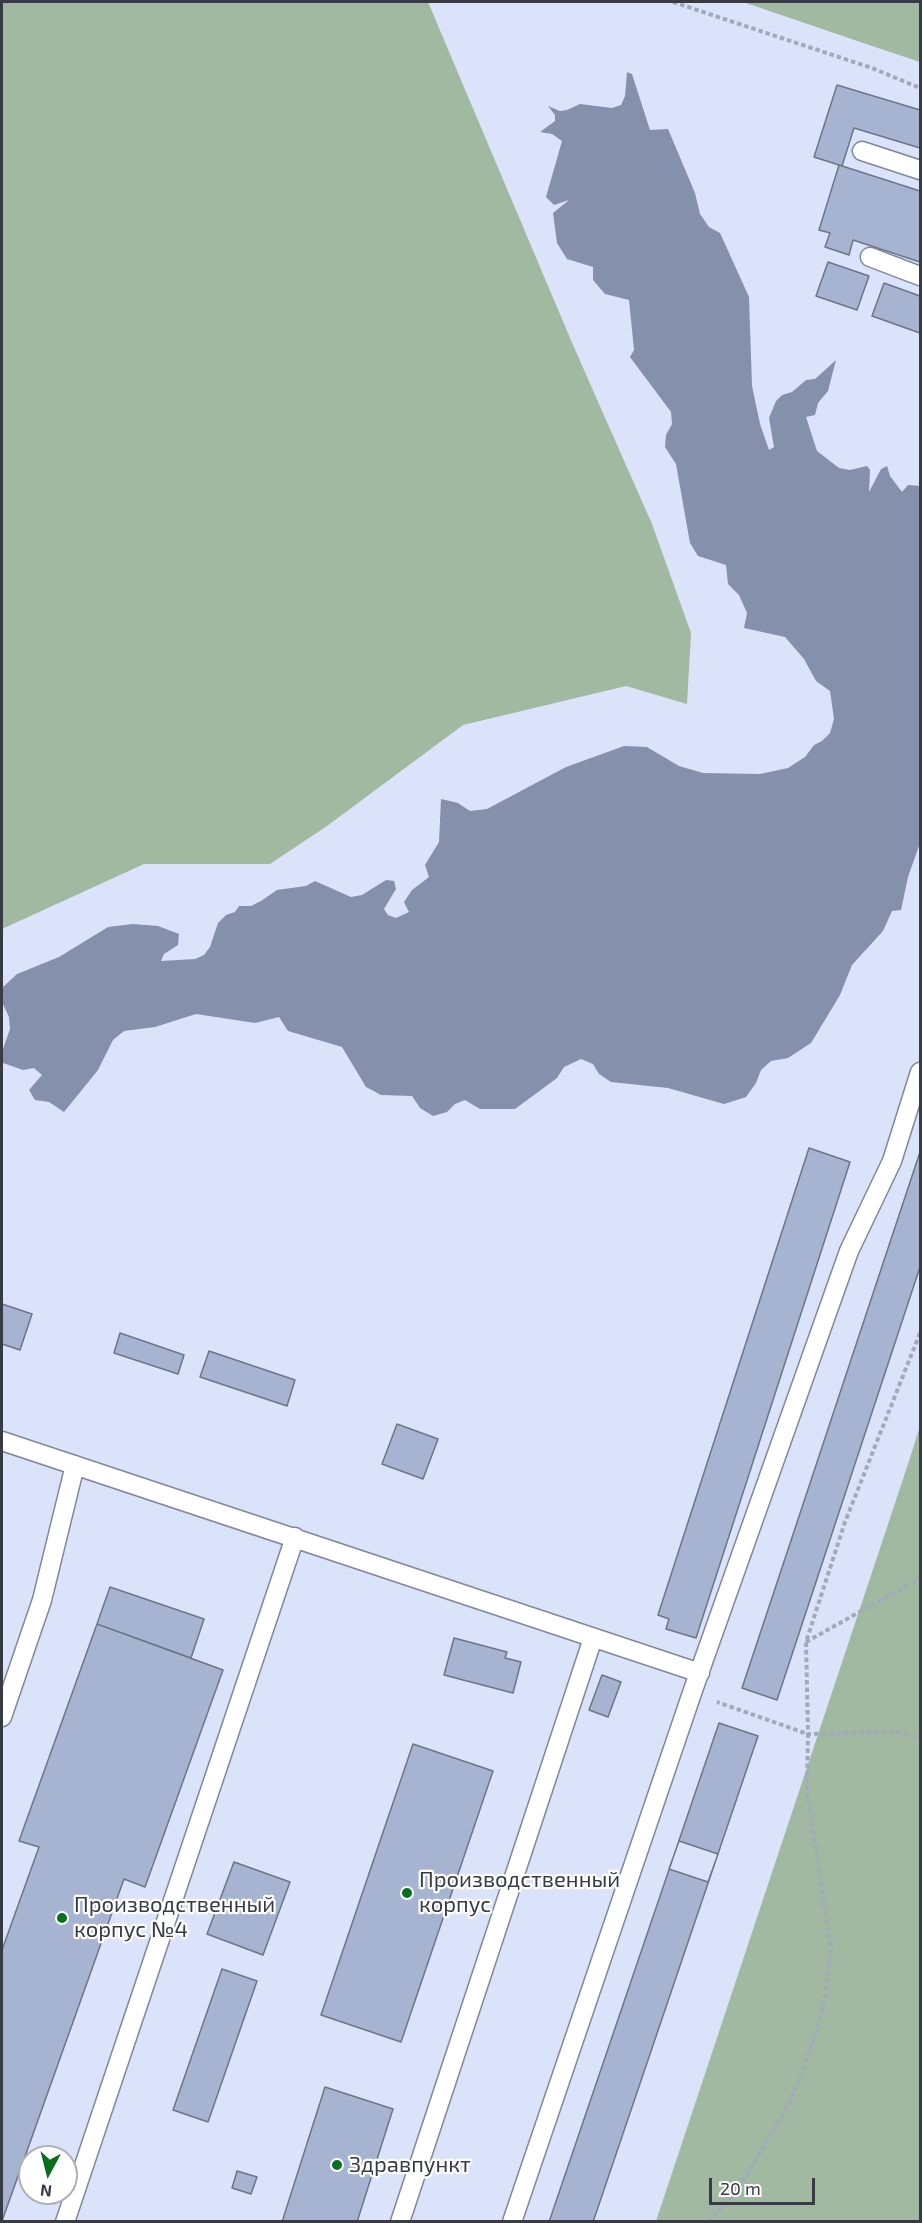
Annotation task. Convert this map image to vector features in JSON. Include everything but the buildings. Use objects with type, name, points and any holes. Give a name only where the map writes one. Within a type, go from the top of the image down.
[{"type":"lane","points":[[862,151],[921,170]]},
{"type":"lane","points":[[870,257],[921,276]]},
{"type":"lane","points":[[512,2222],[692,1693],[849,1251],[892,1161],[921,1072]]},
{"type":"lane","points":[[2,1441],[700,1673]]},
{"type":"lane","points":[[2,1717],[42,1600],[75,1465]]},
{"type":"lane","points":[[65,2222],[295,1537]]},
{"type":"lane","points":[[400,2222],[593,1638]]},
{"type":"path","points":[[673,2],[872,68],[921,88]]},
{"type":"path","points":[[709,2222],[740,2186],[792,2098],[817,2030],[825,1998],[831,1949],[807,1791],[806,1642],[845,1522],[921,1334]]},
{"type":"path","points":[[806,1642],[921,1578]]},
{"type":"path","points":[[692,1693],[808,1734],[897,1732],[921,1739]]},
{"type":"green space","points":[[2,2],[428,2],[573,345],[652,524],[691,633],[687,704],[626,686],[463,725],[327,826],[270,864],[144,864],[2,929]]},
{"type":"green space","points":[[743,2],[920,2],[920,62],[878,48]]},
{"type":"green space","points":[[920,1426],[920,2221],[656,2221],[909,1461]]},
{"type":"water","points":[[627,72],[632,74],[650,130],[668,129],[695,193],[700,214],[709,227],[720,233],[749,297],[752,386],[760,424],[769,450],[774,447],[769,418],[776,401],[782,395],[792,392],[806,380],[815,379],[836,360],[828,391],[818,403],[815,415],[806,417],[817,451],[839,468],[850,470],[867,466],[870,470],[869,492],[881,469],[887,466],[890,476],[902,492],[908,485],[920,486],[920,843],[908,877],[901,910],[892,911],[883,931],[852,965],[840,995],[811,1043],[788,1058],[771,1061],[761,1070],[756,1083],[746,1097],[724,1104],[668,1088],[611,1082],[599,1074],[593,1064],[581,1059],[564,1067],[557,1078],[515,1109],[480,1109],[465,1100],[455,1104],[447,1112],[433,1116],[420,1108],[412,1096],[381,1095],[366,1087],[342,1047],[288,1031],[279,1017],[255,1023],[196,1014],[155,1027],[124,1031],[113,1040],[98,1070],[64,1112],[49,1102],[35,1100],[29,1090],[42,1075],[34,1068],[23,1070],[3,1063],[3,1049],[10,1029],[9,1017],[2,1002],[3,987],[17,974],[59,957],[108,927],[133,924],[158,926],[179,934],[178,945],[164,954],[161,961],[195,959],[204,955],[210,947],[218,923],[226,915],[235,912],[239,906],[251,906],[277,890],[306,886],[315,881],[351,897],[362,895],[386,880],[394,881],[396,889],[384,909],[388,915],[396,918],[409,912],[404,902],[412,890],[429,877],[425,865],[439,842],[441,799],[458,803],[470,811],[487,809],[566,767],[624,746],[647,747],[679,766],[703,773],[760,774],[788,768],[805,757],[814,745],[830,733],[834,719],[830,691],[816,681],[804,659],[785,637],[744,628],[747,613],[739,595],[728,584],[726,565],[698,556],[690,543],[676,464],[665,447],[666,435],[672,424],[671,412],[630,357],[634,350],[629,300],[605,294],[593,280],[593,267],[567,259],[557,243],[553,213],[569,200],[554,205],[546,197],[562,141],[552,134],[540,132],[555,121],[555,115],[548,106],[560,111],[580,104],[612,108],[621,105],[625,96]]},
{"type":"place","name":"Производственный корпус","points":[[407,1893]]},
{"type":"place","name":"Производственный корпус №4","points":[[62,1918]]},
{"type":"place","name":"Здравпункт","points":[[337,2165]]}]
